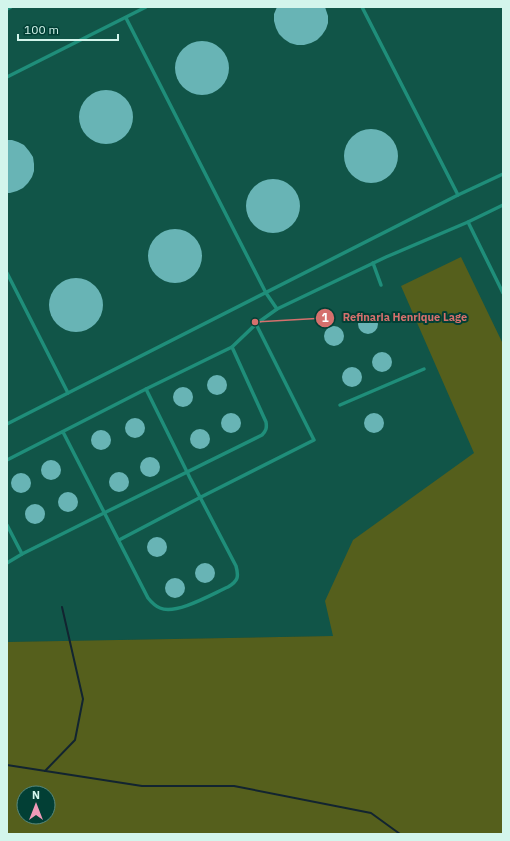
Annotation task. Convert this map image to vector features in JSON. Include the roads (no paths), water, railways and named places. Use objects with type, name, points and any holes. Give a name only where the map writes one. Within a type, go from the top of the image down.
[{"type":"lane","points":[[7,9],[11,7]]},
{"type":"lane","points":[[7,77],[146,7]]},
{"type":"lane","points":[[362,7],[458,195]]},
{"type":"lane","points":[[126,18],[266,293],[277,309]]},
{"type":"lane","points":[[7,424],[458,195],[503,174]]},
{"type":"lane","points":[[7,460],[232,347],[256,324],[277,309],[373,263],[468,222],[503,205]]},
{"type":"lane","points":[[468,222],[503,293]]},
{"type":"lane","points":[[373,263],[381,285]]},
{"type":"lane","points":[[7,273],[68,393]]},
{"type":"lane","points":[[118,540],[314,440],[256,324]]},
{"type":"lane","points":[[7,563],[104,513],[262,436],[267,428],[266,422],[232,347]]},
{"type":"lane","points":[[340,405],[424,369]]},
{"type":"lane","points":[[63,432],[148,598],[153,604],[162,609],[170,610],[183,608],[234,583],[238,571],[236,566],[146,389]]},
{"type":"lane","points":[[7,525],[22,554]]},
{"type":"waterway","points":[[45,771],[75,740],[83,699],[62,607]]},
{"type":"waterway","points":[[7,765],[142,786],[234,786],[371,813],[400,834]]},
{"type":"place","name":"Refinaria Henrique Lage","points":[[255,322]]}]
